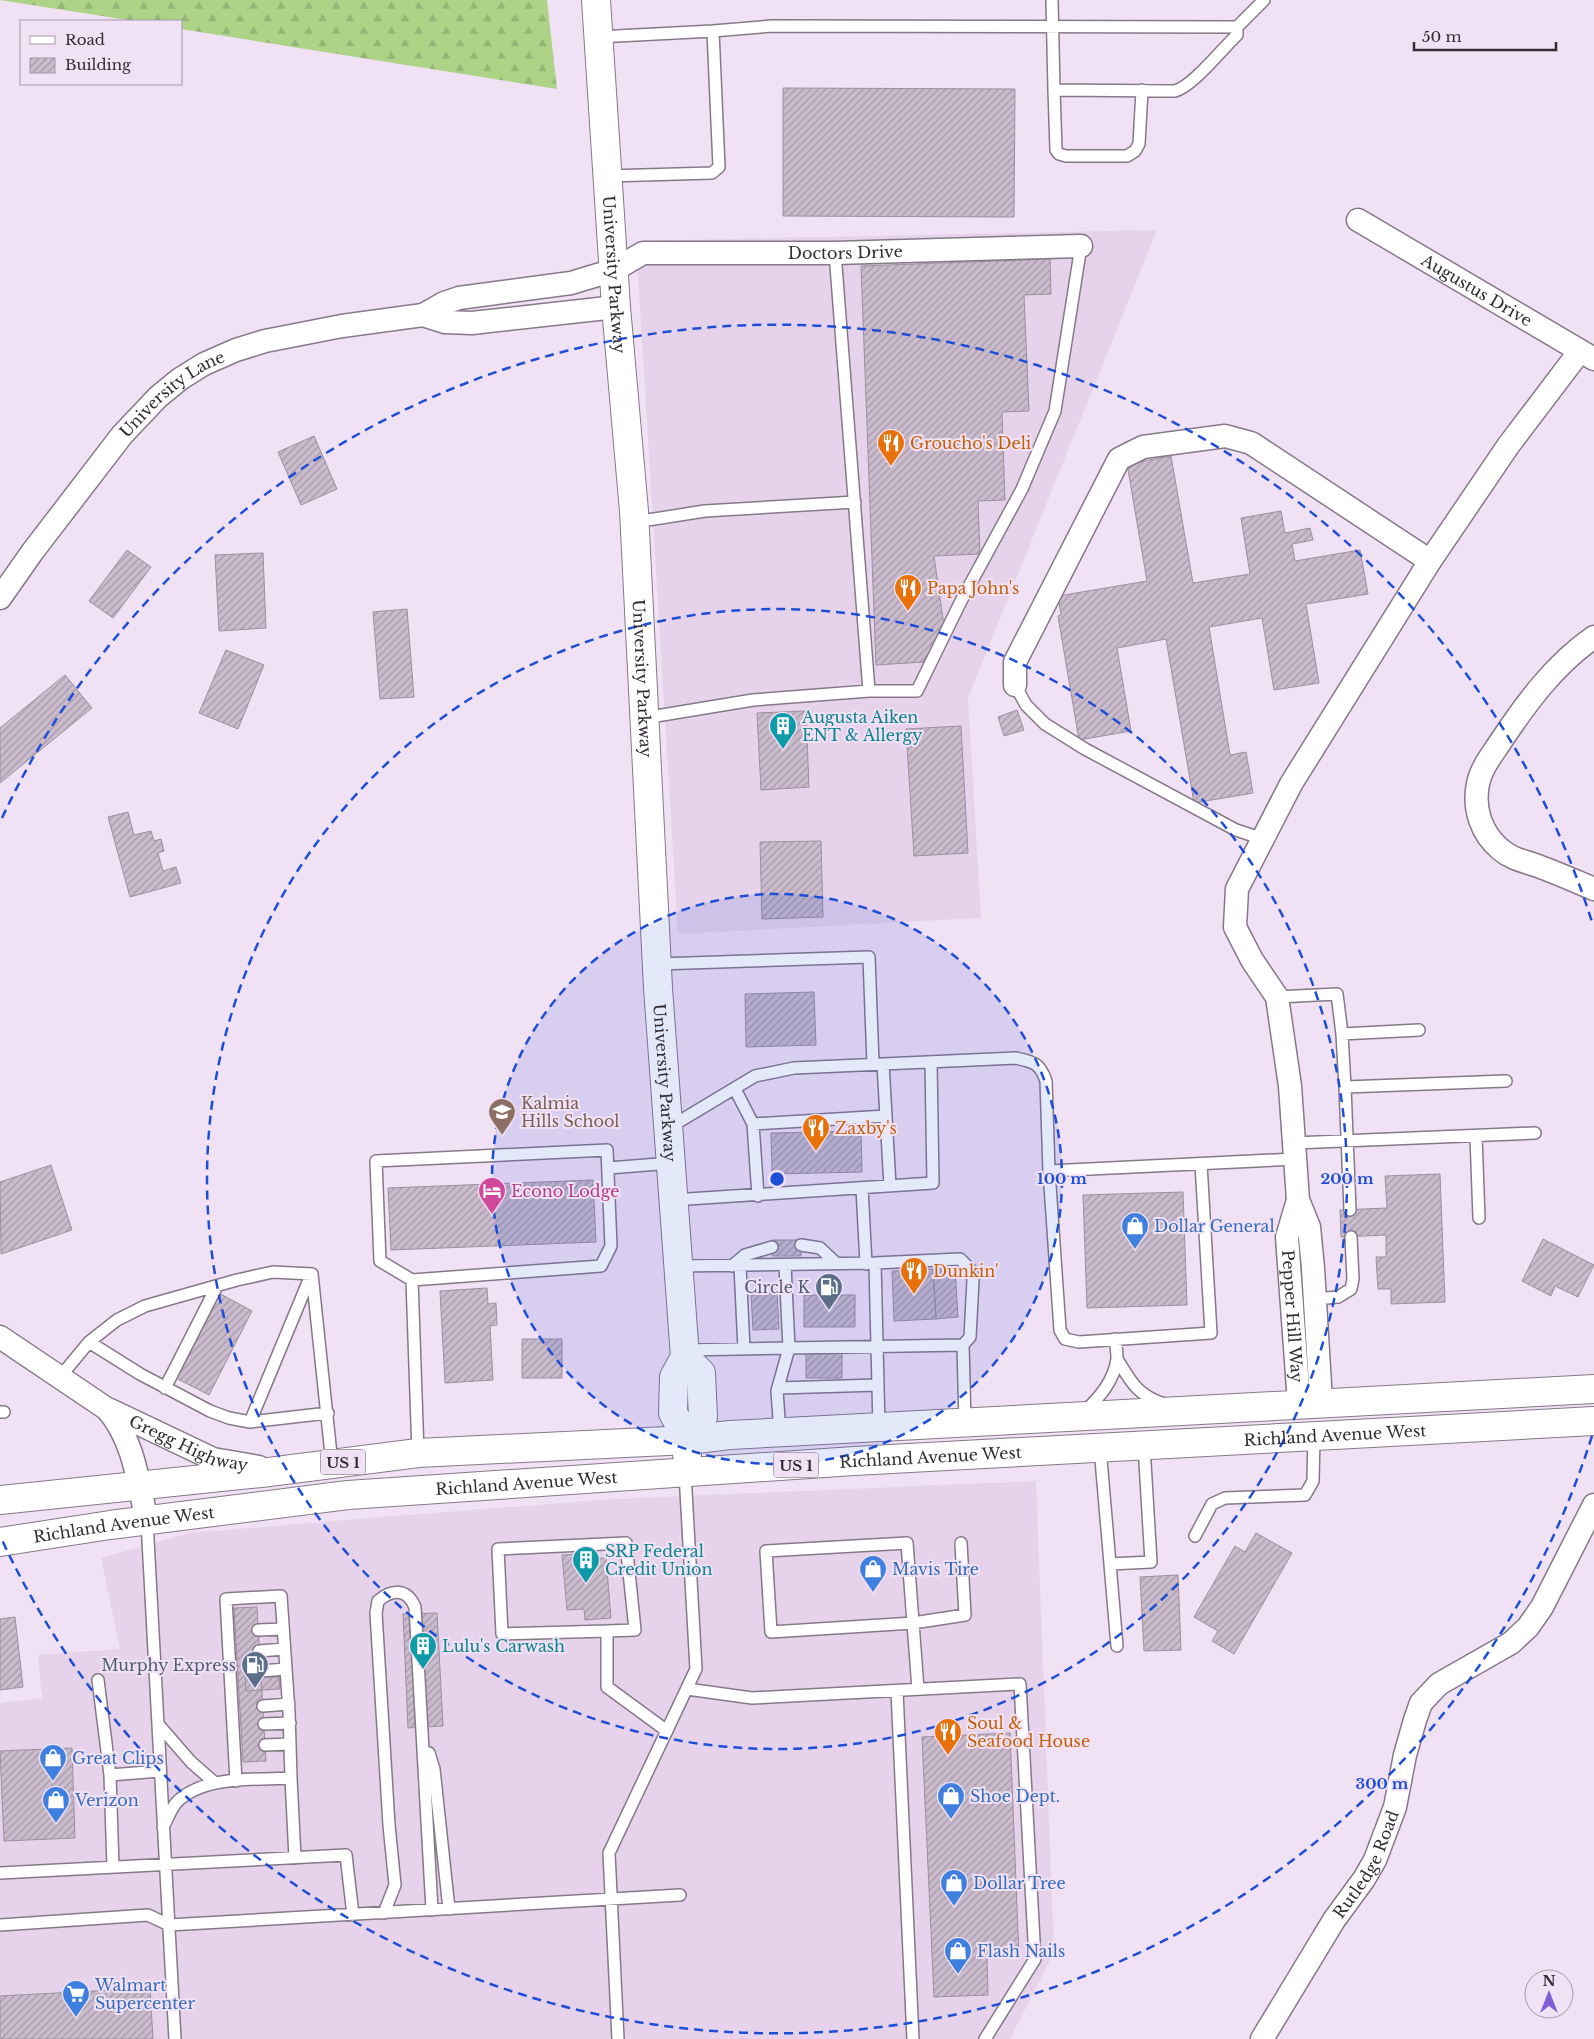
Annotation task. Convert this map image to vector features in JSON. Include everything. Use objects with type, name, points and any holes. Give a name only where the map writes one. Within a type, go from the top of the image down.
[{"type":"main road","name":"University Parkway","points":[[596,0],[616,307],[635,522],[658,964],[685,1354]]},
{"type":"main road","points":[[684,1473],[688,1440],[702,1417],[702,1373],[685,1354]]},
{"type":"main road","name":"Richland Avenue West","points":[[0,1500],[332,1464],[418,1452],[688,1440],[721,1436],[1594,1389]]},
{"type":"main road","name":"Richland Avenue West","points":[[0,1542],[348,1495],[854,1461],[1594,1421]]},
{"type":"street","name":"Augustus Drive","points":[[1358,220],[1587,355]]},
{"type":"street","name":"Doctors Drive","points":[[614,270],[643,253],[836,253],[1081,246]]},
{"type":"street","name":"University Lane","points":[[0,598],[33,551],[122,435],[145,410],[180,379],[204,364],[265,340],[324,329],[423,315],[444,303],[460,298],[571,283],[614,270]]},
{"type":"street","name":"University Lane","points":[[423,315],[445,322],[472,323],[616,307]]},
{"type":"street","points":[[1277,997],[1252,960],[1235,927],[1237,889],[1291,784],[1430,561],[1508,446],[1587,355]]},
{"type":"street","points":[[1015,685],[1015,662],[1119,459],[1143,447],[1225,436],[1251,443],[1430,561]]},
{"type":"street","points":[[1594,637],[1575,650],[1527,702],[1482,769],[1476,796],[1477,810],[1482,827],[1500,849],[1525,863],[1594,889]]},
{"type":"street","name":"Pepper Hill Way","points":[[1277,997],[1290,1086],[1298,1200],[1309,1227],[1315,1300],[1310,1403]]},
{"type":"street","name":"Pepper Hill Way","points":[[1298,1200],[1287,1237],[1310,1403]]},
{"type":"street","name":"Gregg Highway","points":[[0,1337],[107,1409],[213,1459],[254,1467],[302,1467]]},
{"type":"street","name":"Gregg Highway","points":[[107,1409],[125,1434],[147,1521]]},
{"type":"street","name":"Rutledge Road","points":[[1262,2039],[1334,1920],[1364,1880],[1375,1860],[1395,1807],[1406,1755],[1421,1703],[1439,1684],[1511,1643],[1528,1627],[1542,1608],[1594,1505]]},
{"type":"lane","points":[[1052,0],[1056,150],[1066,156],[1128,156],[1135,151],[1139,144],[1142,90]]},
{"type":"lane","points":[[1054,90],[1175,91],[1182,89],[1237,35],[1237,27],[1264,0]]},
{"type":"lane","points":[[598,37],[772,26],[1237,27]]},
{"type":"lane","points":[[608,176],[712,173],[719,167],[713,31]]},
{"type":"lane","points":[[644,718],[753,700],[869,691],[917,691],[961,602],[1022,488],[1055,411],[1081,246]]},
{"type":"lane","points":[[836,253],[869,691]]},
{"type":"lane","points":[[635,522],[705,511],[854,502]]},
{"type":"lane","points":[[1015,685],[1026,704],[1045,724],[1085,749],[1236,830],[1263,839]]},
{"type":"lane","points":[[658,964],[869,957],[878,1064],[886,1116],[890,1186]]},
{"type":"lane","points":[[1277,997],[1337,994],[1342,1034],[1350,1210]]},
{"type":"lane","points":[[1342,1034],[1419,1030]]},
{"type":"lane","points":[[668,1128],[756,1076],[794,1068],[1016,1058],[1030,1061],[1042,1069],[1046,1081],[1049,1171],[1060,1330],[1065,1339],[1079,1342],[1211,1333],[1201,1164]]},
{"type":"lane","points":[[673,1200],[758,1196],[933,1183],[931,1062]]},
{"type":"lane","points":[[1345,1087],[1506,1081]]},
{"type":"lane","points":[[735,1089],[753,1124],[758,1196]]},
{"type":"lane","points":[[753,1124],[886,1116]]},
{"type":"lane","points":[[1049,1171],[1201,1164],[1295,1151],[1346,1141],[1535,1133]]},
{"type":"lane","points":[[1476,1136],[1479,1218]]},
{"type":"lane","points":[[608,1150],[612,1246],[601,1266],[412,1280],[380,1260],[376,1161],[608,1150]]},
{"type":"lane","points":[[609,1168],[671,1164]]},
{"type":"lane","points":[[862,1188],[878,1346],[879,1428]]},
{"type":"lane","points":[[1315,1300],[1338,1297],[1351,1289],[1353,1279],[1351,1236]]},
{"type":"lane","points":[[801,1245],[820,1248],[837,1264]]},
{"type":"lane","points":[[744,1349],[736,1266],[745,1256],[772,1247]]},
{"type":"lane","points":[[678,1266],[871,1264],[960,1259],[971,1270],[973,1280],[970,1337],[963,1345],[965,1423]]},
{"type":"lane","points":[[780,1433],[778,1388],[789,1348],[785,1265]]},
{"type":"lane","points":[[60,1377],[88,1342],[117,1320],[145,1306],[273,1272],[312,1274]]},
{"type":"lane","points":[[312,1274],[332,1464]]},
{"type":"lane","points":[[250,1422],[312,1274]]},
{"type":"lane","points":[[412,1280],[418,1452]]},
{"type":"lane","points":[[165,1388],[217,1286]]},
{"type":"lane","points":[[1078,1416],[1097,1400],[1108,1384],[1117,1359],[1115,1339]]},
{"type":"lane","points":[[88,1342],[140,1374],[210,1411],[250,1422],[328,1413]]},
{"type":"lane","points":[[685,1354],[744,1349],[963,1345]]},
{"type":"lane","points":[[1117,1359],[1132,1383],[1142,1394],[1162,1404],[1192,1410]]},
{"type":"lane","points":[[778,1388],[878,1384]]},
{"type":"lane","points":[[1195,1536],[1212,1504],[1225,1498],[1305,1495],[1313,1481],[1314,1436]]},
{"type":"lane","points":[[1110,1564],[1151,1562],[1144,1446]]},
{"type":"lane","points":[[1100,1448],[1117,1646]]},
{"type":"lane","points":[[618,2039],[609,1853],[696,1670],[684,1473]]},
{"type":"lane","points":[[147,1521],[175,2039]]},
{"type":"lane","points":[[626,1543],[635,1630],[607,1631],[502,1634],[498,1549],[626,1543]]},
{"type":"lane","points":[[918,1689],[913,1623],[908,1543],[766,1551],[771,1632],[913,1623],[965,1615],[961,1543]]},
{"type":"lane","points":[[384,1913],[395,1885],[389,1825],[376,1612],[378,1601],[387,1593],[396,1592],[406,1594],[412,1599],[415,1607],[424,1738],[432,1910]]},
{"type":"lane","points":[[236,1781],[238,1746],[232,1631],[226,1599],[280,1596],[289,1704],[295,1858]]},
{"type":"lane","points":[[258,1630],[283,1629]]},
{"type":"lane","points":[[607,1631],[607,1688],[667,1730]]},
{"type":"lane","points":[[259,1651],[284,1649]]},
{"type":"lane","points":[[261,1671],[286,1670]]},
{"type":"lane","points":[[98,1680],[110,1775],[113,1867]]},
{"type":"lane","points":[[687,1689],[752,1698],[1020,1684],[1035,1958],[984,2039]]},
{"type":"lane","points":[[897,1691],[913,2039]]},
{"type":"lane","points":[[263,1706],[289,1704]]},
{"type":"lane","points":[[264,1724],[290,1723]]},
{"type":"lane","points":[[158,1724],[191,1762],[215,1783]]},
{"type":"lane","points":[[424,1738],[434,1769],[449,1909]]},
{"type":"lane","points":[[265,1745],[290,1744]]},
{"type":"lane","points":[[110,1775],[160,1771]]},
{"type":"lane","points":[[163,1827],[176,1803],[193,1791],[215,1783],[291,1778]]},
{"type":"lane","points":[[0,1873],[346,1855],[353,1915]]},
{"type":"lane","points":[[0,1924],[148,1915],[168,1925],[680,1895]]},
{"type":"shaded area","points":[[1157,230],[968,698],[981,918],[678,934],[636,241]]},
{"type":"shaded area","points":[[1036,1481],[1054,1952],[1010,2039],[0,2039],[0,1703],[42,1698],[38,1655],[120,1649],[101,1558],[190,1533],[394,1516],[614,1499]]},
{"type":"green space","points":[[0,0],[547,0],[557,89],[182,29],[182,20],[128,20]]},
{"type":"building","points":[[783,88],[1015,89],[1014,217],[783,216]]},
{"type":"building","points":[[1050,259],[1051,294],[1024,295],[1029,411],[1002,412],[1005,500],[978,501],[980,554],[934,556],[944,626],[924,662],[876,665],[861,266]]},
{"type":"building","points":[[314,436],[337,489],[301,505],[278,452]]},
{"type":"building","points":[[1171,456],[1193,583],[1250,574],[1241,518],[1281,511],[1285,533],[1310,528],[1313,540],[1292,544],[1295,561],[1360,550],[1368,594],[1306,604],[1319,683],[1274,690],[1262,618],[1209,627],[1230,755],[1246,752],[1253,793],[1194,803],[1166,639],[1117,648],[1131,731],[1079,740],[1058,616],[1061,615],[1058,596],[1147,581],[1127,464]]},
{"type":"building","points":[[127,550],[151,567],[113,618],[89,601]]},
{"type":"building","points":[[263,553],[266,628],[219,631],[215,555]]},
{"type":"building","points":[[407,609],[414,697],[380,699],[373,612]]},
{"type":"building","points":[[226,650],[264,665],[238,729],[199,713]]},
{"type":"building","points":[[65,675],[92,708],[0,783],[0,728]]},
{"type":"building","points":[[1017,710],[1024,730],[1004,736],[998,717]]},
{"type":"building","name":"Augusta Aiken ENT & Allergy","points":[[806,711],[809,787],[761,790],[757,713]]},
{"type":"building","points":[[961,726],[968,853],[914,856],[906,729]]},
{"type":"building","points":[[128,812],[134,835],[151,831],[154,841],[161,839],[164,851],[158,853],[163,871],[176,867],[181,883],[130,897],[108,817]]},
{"type":"building","points":[[821,841],[823,917],[762,919],[760,842]]},
{"type":"building","points":[[814,992],[816,1045],[746,1047],[745,994]]},
{"type":"building","name":"Zaxby's","points":[[861,1131],[862,1172],[772,1174],[771,1133]]},
{"type":"building","points":[[51,1165],[72,1230],[1,1254],[0,1182]]},
{"type":"building","points":[[1440,1174],[1445,1302],[1391,1304],[1391,1289],[1378,1289],[1376,1257],[1386,1257],[1386,1235],[1341,1237],[1340,1210],[1387,1208],[1385,1176]]},
{"type":"building","name":"Econo Lodge","points":[[593,1180],[596,1242],[391,1250],[388,1188]]},
{"type":"building","name":"Dollar General","points":[[1183,1192],[1187,1305],[1087,1308],[1083,1195]]},
{"type":"building","points":[[1543,1239],[1594,1265],[1578,1297],[1555,1286],[1551,1296],[1522,1281]]},
{"type":"building","points":[[772,1240],[801,1240],[801,1256],[772,1256]]},
{"type":"building","points":[[955,1268],[958,1317],[936,1319],[933,1269]]},
{"type":"building","name":"Dunkin'","points":[[933,1269],[936,1319],[894,1321],[892,1271]]},
{"type":"building","points":[[487,1288],[488,1304],[496,1303],[497,1325],[490,1326],[493,1380],[445,1383],[440,1291]]},
{"type":"building","points":[[217,1292],[252,1311],[209,1395],[174,1377]]},
{"type":"building","points":[[777,1293],[779,1329],[753,1330],[751,1295]]},
{"type":"building","name":"Circle K","points":[[804,1295],[855,1295],[855,1327],[804,1327]]},
{"type":"building","points":[[522,1339],[562,1339],[562,1378],[522,1378]]},
{"type":"building","points":[[806,1352],[842,1352],[842,1378],[806,1378]]},
{"type":"building","points":[[1256,1533],[1292,1553],[1234,1654],[1212,1641],[1218,1631],[1194,1617],[1235,1546],[1245,1552]]},
{"type":"building","name":"SRP Federal Credit Union","points":[[582,1554],[583,1559],[606,1558],[611,1618],[585,1620],[584,1609],[567,1610],[562,1555]]},
{"type":"building","points":[[1178,1575],[1181,1650],[1144,1651],[1140,1577]]},
{"type":"building","points":[[257,1607],[266,1761],[243,1762],[234,1608]]},
{"type":"building","name":"Lulu's Carwash","points":[[437,1613],[443,1726],[408,1728],[403,1614]]},
{"type":"building","points":[[15,1617],[23,1687],[0,1690],[0,1619]]},
{"type":"building","points":[[279,1677],[280,1689],[246,1691],[245,1678]]},
{"type":"building","points":[[1010,1733],[1019,1957],[987,1958],[988,1995],[934,1997],[922,1737]]},
{"type":"building","points":[[72,1748],[75,1838],[4,1841],[0,1751]]},
{"type":"building","name":"Walmart Supercenter","points":[[150,1988],[153,2039],[0,2039],[0,1996]]},
{"type":"place","name":"Groucho's Deli","points":[[891,467]]},
{"type":"place","name":"Papa John's","points":[[908,612]]},
{"type":"place","name":"Augusta Aiken ENT & Allergy","points":[[783,750]]},
{"type":"place","name":"Kalmia Hills School","points":[[502,1136]]},
{"type":"place","name":"Zaxby's","points":[[816,1152]]},
{"type":"place","name":"Econo Lodge","points":[[492,1215]]},
{"type":"place","name":"Dollar General","points":[[1135,1250]]},
{"type":"place","name":"Dunkin'","points":[[914,1295]]},
{"type":"place","name":"Circle K","points":[[829,1311]]},
{"type":"place","name":"SRP Federal Credit Union","points":[[586,1584]]},
{"type":"place","name":"Mavis Tire","points":[[873,1593]]},
{"type":"place","name":"Lulu's Carwash","points":[[423,1670]]},
{"type":"place","name":"Murphy Express","points":[[255,1689]]},
{"type":"place","name":"Soul & Seafood House","points":[[948,1756]]},
{"type":"place","name":"Great Clips","points":[[53,1782]]},
{"type":"place","name":"Shoe Dept.","points":[[951,1820]]},
{"type":"place","name":"Verizon","points":[[56,1824]]},
{"type":"place","name":"Dollar Tree","points":[[954,1907]]},
{"type":"place","name":"Flash Nails","points":[[958,1975]]},
{"type":"place","name":"Walmart Supercenter","points":[[76,2018]]}]
